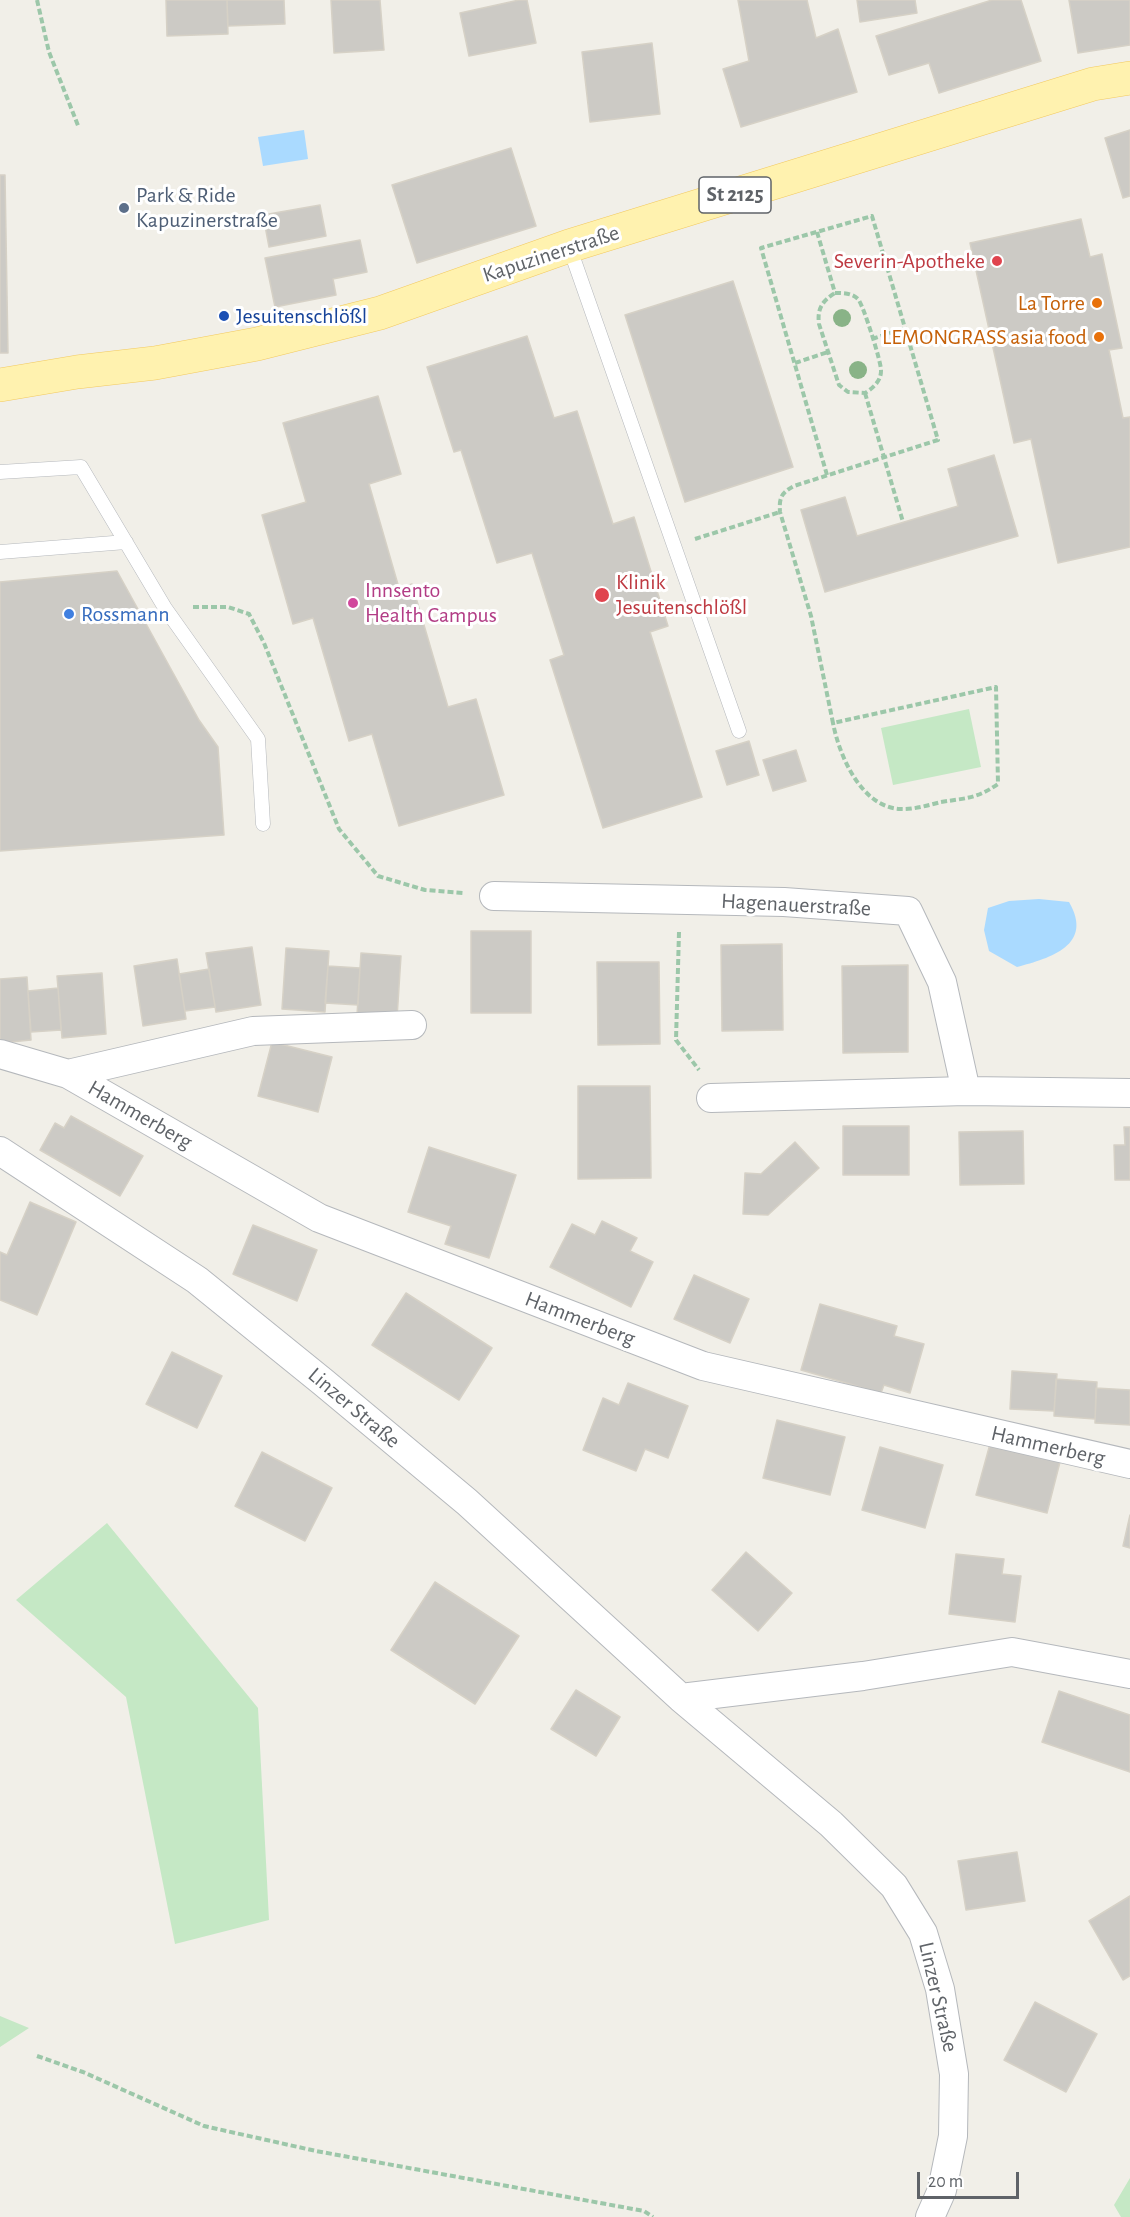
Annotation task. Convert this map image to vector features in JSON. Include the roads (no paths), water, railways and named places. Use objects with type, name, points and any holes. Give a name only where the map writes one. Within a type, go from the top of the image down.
[{"type":"main road","name":"Kapuzinerstraße","points":[[0,385],[77,372],[155,363],[257,344],[380,312],[569,246],[1093,84],[1130,78]]},
{"type":"street","name":"Hagenauerstraße","points":[[494,896],[784,902],[908,911],[942,982],[966,1091]]},
{"type":"street","name":"Hammerberg","points":[[68,1074],[253,1031],[412,1025]]},
{"type":"street","name":"Hammerberg","points":[[0,1054],[68,1074],[319,1218],[702,1366],[1130,1464]]},
{"type":"street","points":[[717,1098],[966,1091],[1130,1093]]},
{"type":"street","name":"Linzer Straße","points":[[0,1151],[197,1280],[467,1502],[681,1698],[839,1832],[894,1886],[923,1933],[940,1989],[954,2074],[953,2136],[942,2190],[930,2217]]},
{"type":"street","points":[[681,1698],[863,1676],[1012,1652],[1130,1674]]},
{"type":"lane","points":[[569,246],[739,731]]},
{"type":"lane","points":[[0,472],[81,467],[165,608],[258,739],[263,824]]},
{"type":"lane","points":[[0,552],[126,542]]},
{"type":"water","points":[[304,130],[308,159],[263,166],[258,137]]},
{"type":"water","points":[[1039,899],[1069,902],[1075,917],[1076,929],[1072,939],[1065,947],[1043,959],[1017,967],[989,951],[984,930],[988,908],[1009,901]]},
{"type":"place","name":"Park & Ride Kapuzinerstraße","points":[[124,208]]},
{"type":"place","name":"Severin-Apotheke","points":[[997,261]]},
{"type":"place","name":"La Torre","points":[[1097,303]]},
{"type":"place","name":"Jesuitenschlößl","points":[[224,316]]},
{"type":"place","name":"LEMONGRASS asia food","points":[[1099,337]]},
{"type":"place","name":"Klinik Jesuitenschlößl","points":[[602,595]]},
{"type":"place","name":"Innsento Health Campus","points":[[353,603]]},
{"type":"place","name":"Rossmann","points":[[69,614]]}]
